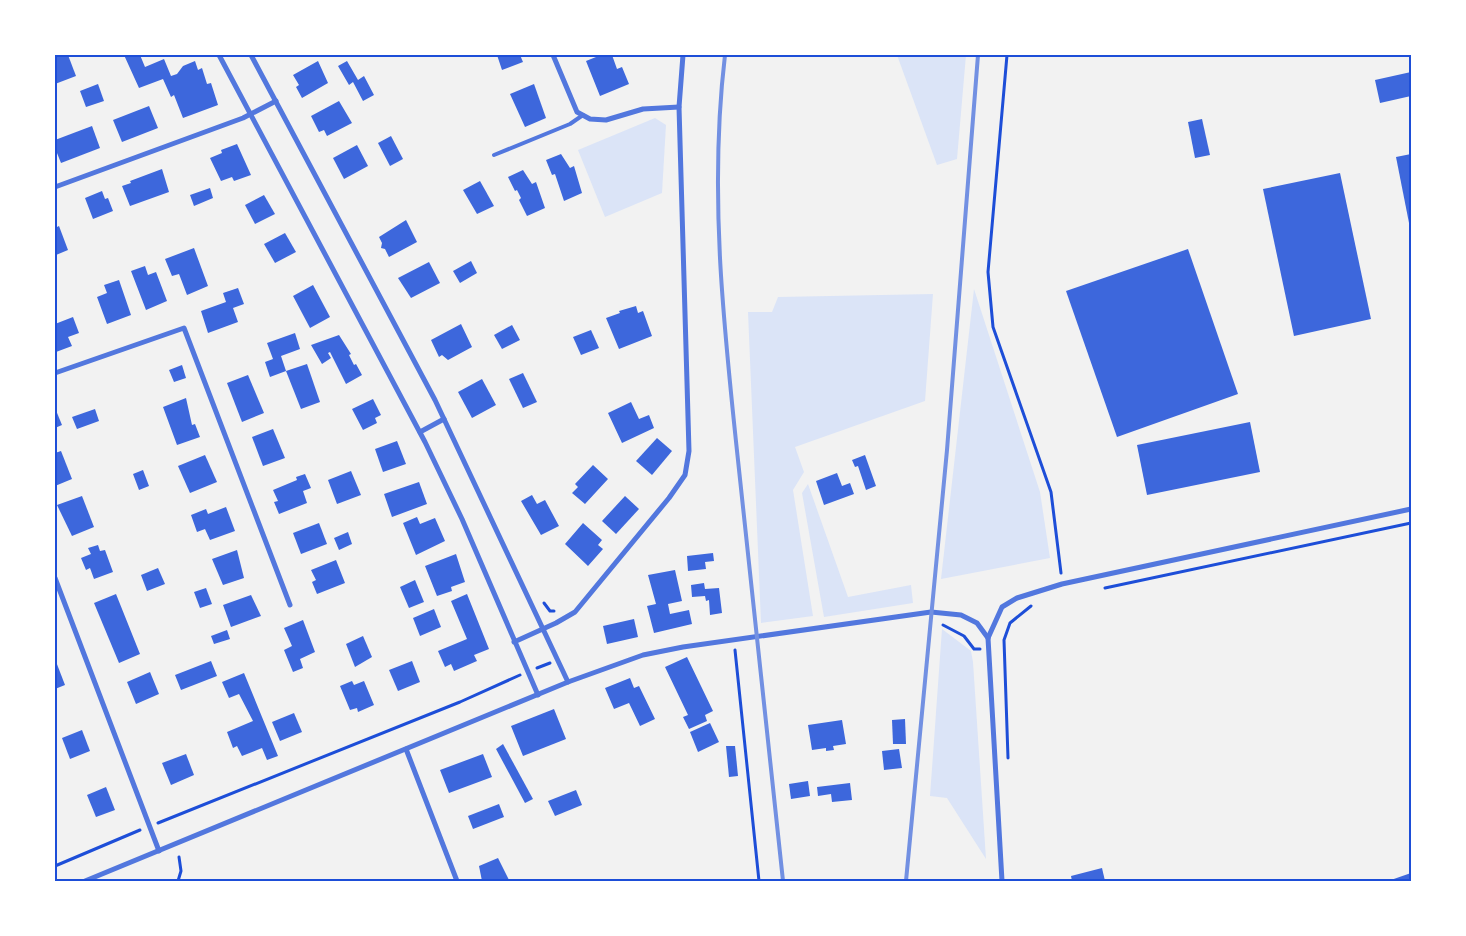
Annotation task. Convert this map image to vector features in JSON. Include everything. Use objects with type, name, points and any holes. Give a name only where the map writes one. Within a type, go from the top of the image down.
[{"type":"street","points":[[219,55],[420,432],[462,520],[538,695]]},
{"type":"street","points":[[251,55],[444,419],[568,682]]},
{"type":"street","points":[[553,55],[577,112],[590,119],[606,120],[643,109],[679,107]]},
{"type":"street","points":[[514,642],[577,610],[669,498],[685,475],[689,451],[679,107],[683,55]]},
{"type":"street","points":[[55,187],[250,114],[276,102]]},
{"type":"street","points":[[55,373],[184,328],[290,605]]},
{"type":"street","points":[[420,432],[444,419]]},
{"type":"street","points":[[1002,881],[988,638],[1002,607],[1016,598],[1062,584],[1411,509]]},
{"type":"street","points":[[55,578],[159,850]]},
{"type":"street","points":[[85,881],[568,682],[643,655],[683,647],[931,612],[961,615],[977,623],[988,638]]},
{"type":"street","points":[[406,749],[457,881]]},
{"type":"lane","points":[[494,155],[570,124],[583,115]]},
{"type":"path","points":[[1007,55],[988,272],[992,318],[993,327],[1050,492],[1062,584]]},
{"type":"path","points":[[1096,589],[1411,523]]},
{"type":"path","points":[[1008,765],[1004,640],[1010,623],[1039,601]]},
{"type":"path","points":[[938,623],[954,629],[964,636],[974,649],[1004,647]]},
{"type":"path","points":[[735,648],[759,881]]},
{"type":"path","points":[[55,866],[460,702],[557,659]]},
{"type":"path","points":[[178,881],[181,871],[179,857]]},
{"type":"shaded area","points":[[897,55],[966,55],[957,159],[937,165]]},
{"type":"shaded area","points":[[655,118],[666,125],[662,193],[605,217],[578,150]]},
{"type":"shaded area","points":[[974,289],[1040,492],[1050,558],[941,579]]},
{"type":"shaded area","points":[[933,294],[925,401],[795,447],[804,472],[793,490],[813,616],[761,623],[748,312],[772,312],[778,297]]},
{"type":"shaded area","points":[[808,484],[848,597],[911,585],[913,603],[824,617],[802,493]]},
{"type":"shaded area","points":[[942,629],[971,651],[986,859],[947,798],[930,796]]},
{"type":"building","points":[[55,55],[68,55],[76,76],[55,84]]},
{"type":"building","points":[[124,55],[140,55],[145,67],[164,59],[171,76],[177,74],[183,66],[195,61],[198,70],[202,68],[207,84],[211,83],[218,105],[183,118],[174,95],[171,97],[163,79],[139,88]]},
{"type":"building","points":[[497,55],[520,55],[523,62],[502,70]]},
{"type":"building","points":[[601,55],[612,55],[617,69],[622,67],[629,84],[600,96],[586,61]]},
{"type":"building","points":[[318,61],[328,83],[302,98],[296,87],[299,85],[293,75]]},
{"type":"building","points":[[347,61],[358,80],[364,76],[374,95],[363,101],[353,82],[349,85],[338,66]]},
{"type":"building","points":[[1411,72],[1411,96],[1380,103],[1375,80]]},
{"type":"building","points":[[98,84],[104,101],[86,107],[80,91]]},
{"type":"building","points":[[534,84],[546,118],[525,127],[510,94]]},
{"type":"building","points":[[339,101],[352,123],[327,136],[324,130],[319,132],[311,116]]},
{"type":"building","points":[[149,106],[158,128],[122,142],[113,120]]},
{"type":"building","points":[[1202,119],[1210,155],[1195,158],[1188,122]]},
{"type":"building","points":[[92,126],[100,148],[61,163],[55,148],[55,140]]},
{"type":"building","points":[[391,136],[403,159],[390,166],[378,143]]},
{"type":"building","points":[[237,144],[251,175],[234,181],[232,177],[221,181],[210,158],[222,153],[221,150]]},
{"type":"building","points":[[357,145],[368,166],[344,179],[333,158]]},
{"type":"building","points":[[561,154],[570,168],[574,166],[582,193],[564,201],[555,174],[552,175],[546,160]]},
{"type":"building","points":[[1411,154],[1411,228],[1410,228],[1396,157]]},
{"type":"building","points":[[162,169],[169,192],[130,206],[122,186]]},
{"type":"building","points":[[523,170],[532,184],[536,182],[545,208],[527,216],[519,200],[521,198],[508,177]]},
{"type":"building","points":[[1340,173],[1371,319],[1294,336],[1263,189]]},
{"type":"building","points":[[480,181],[494,206],[477,214],[463,190]]},
{"type":"building","points":[[210,188],[213,198],[194,206],[190,195]]},
{"type":"building","points":[[102,191],[105,199],[108,198],[113,211],[93,219],[85,198]]},
{"type":"building","points":[[264,195],[275,214],[255,224],[245,205]]},
{"type":"building","points":[[406,220],[417,242],[389,257],[385,249],[381,248],[382,243],[379,237]]},
{"type":"building","points":[[59,226],[68,250],[56,255],[55,228]]},
{"type":"building","points":[[285,233],[296,252],[275,263],[264,244]]},
{"type":"building","points":[[194,248],[208,286],[187,295],[179,274],[172,276],[165,259]]},
{"type":"building","points":[[1188,249],[1238,394],[1117,437],[1066,291]]},
{"type":"building","points":[[471,261],[477,273],[460,283],[453,271]]},
{"type":"building","points":[[429,262],[440,283],[411,298],[398,278]]},
{"type":"building","points":[[145,266],[148,275],[156,272],[167,301],[146,310],[131,271]]},
{"type":"building","points":[[119,280],[131,315],[107,324],[97,297],[107,293],[104,285]]},
{"type":"building","points":[[313,285],[330,317],[310,328],[293,296]]},
{"type":"building","points":[[238,288],[244,304],[233,308],[238,322],[208,333],[201,311],[226,302],[223,293]]},
{"type":"building","points":[[636,306],[638,313],[643,311],[652,336],[619,349],[606,318],[620,313],[619,311]]},
{"type":"building","points":[[73,317],[79,333],[68,337],[72,346],[56,352],[55,324]]},
{"type":"building","points":[[461,324],[472,347],[448,360],[442,355],[439,357],[431,340]]},
{"type":"building","points":[[512,325],[520,340],[502,349],[494,335]]},
{"type":"building","points":[[591,330],[599,348],[581,355],[573,337]]},
{"type":"building","points":[[295,333],[300,349],[281,356],[286,371],[270,377],[265,362],[273,359],[267,343]]},
{"type":"building","points":[[339,335],[351,354],[349,355],[354,365],[356,364],[362,375],[346,384],[330,352],[328,353],[331,358],[322,364],[311,345]]},
{"type":"building","points":[[307,364],[320,402],[301,409],[286,371]]},
{"type":"building","points":[[182,365],[186,378],[174,382],[169,370]]},
{"type":"building","points":[[523,373],[537,402],[523,408],[509,379]]},
{"type":"building","points":[[248,375],[264,413],[242,422],[227,383]]},
{"type":"building","points":[[482,379],[496,405],[472,418],[458,392]]},
{"type":"building","points":[[186,398],[192,425],[195,424],[200,437],[177,445],[163,407]]},
{"type":"building","points":[[373,399],[381,415],[375,418],[377,423],[363,430],[352,409]]},
{"type":"building","points":[[631,402],[639,419],[649,415],[654,428],[622,443],[608,413]]},
{"type":"building","points":[[55,408],[62,425],[55,428]]},
{"type":"building","points":[[95,409],[99,421],[77,429],[72,417]]},
{"type":"building","points":[[1250,422],[1260,472],[1147,495],[1137,445]]},
{"type":"building","points":[[273,429],[285,458],[263,466],[252,437]]},
{"type":"building","points":[[657,438],[672,451],[652,475],[636,461]]},
{"type":"building","points":[[397,441],[406,464],[383,472],[375,449]]},
{"type":"building","points":[[61,451],[72,479],[55,486],[55,453]]},
{"type":"building","points":[[205,455],[217,482],[190,493],[178,466]]},
{"type":"building","points":[[865,455],[876,486],[866,490],[858,466],[855,467],[852,460]]},
{"type":"building","points":[[593,465],[608,479],[585,504],[572,493],[578,487],[575,484]]},
{"type":"building","points":[[143,470],[149,486],[139,490],[133,474]]},
{"type":"building","points":[[351,471],[361,495],[337,504],[328,480]]},
{"type":"building","points":[[837,473],[842,486],[850,483],[854,494],[824,505],[816,481]]},
{"type":"building","points":[[305,474],[311,488],[303,491],[307,503],[279,514],[274,502],[278,501],[273,490],[297,480],[296,477]]},
{"type":"building","points":[[419,482],[427,504],[392,517],[384,494]]},
{"type":"building","points":[[532,495],[537,504],[545,500],[559,526],[541,535],[521,501]]},
{"type":"building","points":[[82,496],[94,527],[72,536],[57,505]]},
{"type":"building","points":[[625,496],[639,509],[616,534],[602,521]]},
{"type":"building","points":[[226,507],[235,531],[210,540],[205,529],[197,532],[191,515],[206,509],[208,514]]},
{"type":"building","points":[[417,517],[420,524],[435,518],[445,541],[416,555],[403,523]]},
{"type":"building","points":[[319,523],[327,544],[301,554],[293,533]]},
{"type":"building","points":[[583,523],[602,540],[598,545],[603,549],[588,566],[565,544]]},
{"type":"building","points":[[348,532],[352,544],[339,550],[334,538]]},
{"type":"building","points":[[98,545],[100,551],[105,550],[113,572],[94,579],[90,568],[86,570],[81,558],[91,554],[88,548]]},
{"type":"building","points":[[237,550],[244,578],[223,585],[212,559]]},
{"type":"building","points":[[713,553],[714,561],[705,562],[706,569],[688,571],[687,556]]},
{"type":"building","points":[[456,554],[465,582],[451,587],[452,591],[437,596],[425,566]]},
{"type":"building","points":[[336,560],[345,583],[317,594],[312,582],[316,580],[311,570]]},
{"type":"building","points":[[158,568],[165,584],[147,591],[141,575]]},
{"type":"building","points":[[675,570],[682,601],[668,604],[670,614],[689,610],[692,624],[654,633],[647,606],[656,604],[648,575]]},
{"type":"building","points":[[415,580],[424,602],[409,608],[400,587]]},
{"type":"building","points":[[704,583],[705,589],[719,588],[722,613],[710,615],[709,600],[706,601],[705,596],[692,597],[691,585]]},
{"type":"building","points":[[206,588],[212,604],[200,608],[194,592]]},
{"type":"building","points":[[116,594],[140,654],[119,663],[94,603]]},
{"type":"building","points":[[467,594],[489,649],[474,655],[477,661],[454,671],[451,664],[445,667],[438,651],[467,639],[451,601]]},
{"type":"building","points":[[251,595],[261,616],[231,627],[223,605]]},
{"type":"building","points":[[434,609],[441,627],[420,636],[413,618]]},
{"type":"building","points":[[634,619],[638,637],[607,644],[603,626]]},
{"type":"building","points":[[303,620],[315,652],[300,659],[303,668],[293,672],[284,650],[292,646],[284,628]]},
{"type":"building","points":[[227,630],[230,639],[214,644],[211,636]]},
{"type":"building","points":[[363,636],[372,657],[355,667],[346,644]]},
{"type":"building","points":[[687,657],[713,711],[705,715],[707,721],[689,729],[683,717],[688,715],[665,667]]},
{"type":"building","points":[[55,659],[65,685],[55,689]]},
{"type":"building","points":[[211,661],[217,676],[181,690],[175,675]]},
{"type":"building","points":[[412,661],[420,682],[398,691],[389,670]]},
{"type":"building","points":[[150,672],[159,694],[136,704],[127,682]]},
{"type":"building","points":[[244,673],[278,756],[267,760],[262,748],[242,756],[237,746],[233,748],[227,732],[253,721],[239,694],[229,698],[222,682]]},
{"type":"building","points":[[630,678],[634,688],[639,686],[655,719],[640,726],[629,703],[614,709],[605,688]]},
{"type":"building","points":[[352,681],[354,685],[364,681],[374,705],[358,712],[357,708],[350,710],[340,686]]},
{"type":"building","points":[[554,709],[566,739],[523,756],[511,726]]},
{"type":"building","points":[[294,713],[302,732],[280,741],[272,722]]},
{"type":"building","points":[[905,719],[906,744],[893,744],[892,720]]},
{"type":"building","points":[[842,720],[846,744],[833,746],[834,750],[826,751],[826,748],[812,750],[808,725]]},
{"type":"building","points":[[710,723],[719,742],[698,752],[690,732]]},
{"type":"building","points":[[82,730],[90,751],[70,759],[62,738]]},
{"type":"building","points":[[503,744],[533,799],[525,803],[496,749]]},
{"type":"building","points":[[726,746],[735,746],[738,776],[729,777]]},
{"type":"building","points":[[899,749],[902,768],[884,770],[882,751]]},
{"type":"building","points":[[186,754],[194,775],[171,785],[162,763]]},
{"type":"building","points":[[483,754],[492,777],[449,793],[440,770]]},
{"type":"building","points":[[808,781],[810,796],[791,799],[789,784]]},
{"type":"building","points":[[850,783],[852,800],[832,802],[831,794],[818,796],[817,787]]},
{"type":"building","points":[[106,787],[115,810],[96,817],[87,795]]},
{"type":"building","points":[[576,790],[582,805],[555,816],[548,801]]},
{"type":"building","points":[[499,804],[504,817],[473,829],[468,816]]},
{"type":"building","points":[[498,858],[509,880],[482,881],[479,866]]},
{"type":"building","points":[[1102,868],[1105,881],[1072,881],[1071,876]]},
{"type":"building","points":[[1411,873],[1411,881],[1388,881]]},
{"type":"railway","points":[[725,55],[718,161],[720,267],[734,426],[783,881]]},
{"type":"railway","points":[[906,881],[947,450],[978,55]]}]
